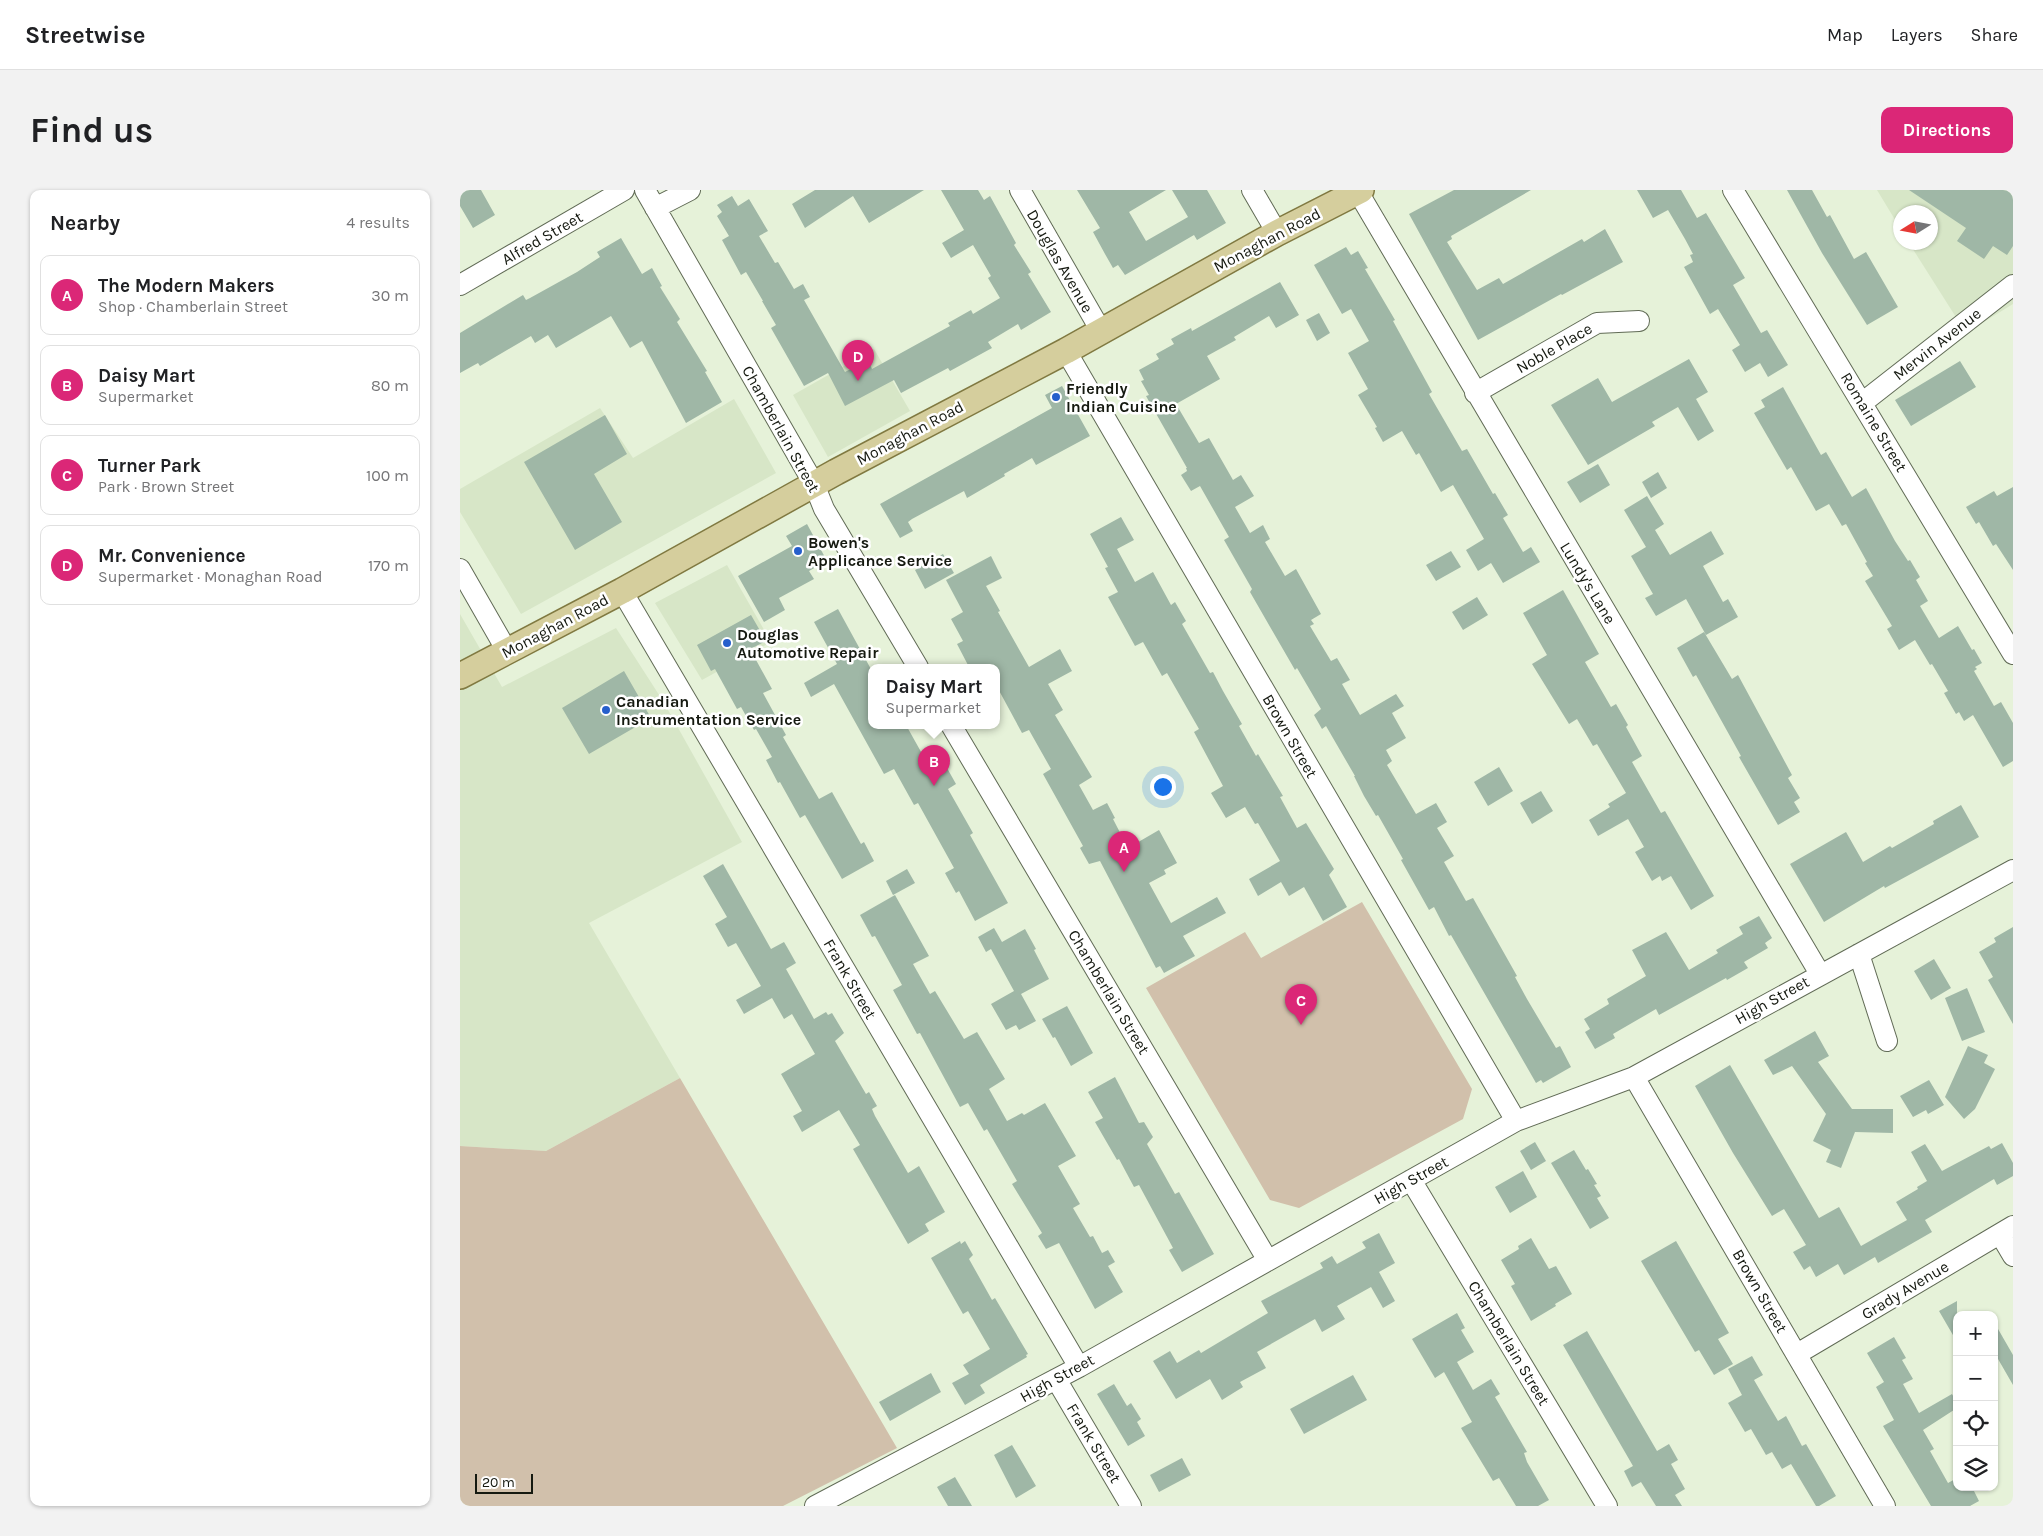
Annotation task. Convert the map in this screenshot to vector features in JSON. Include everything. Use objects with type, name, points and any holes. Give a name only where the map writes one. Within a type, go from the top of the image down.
[{"type":"main road","name":"Monaghan Road","points":[[460,676],[622,591],[814,484],[1066,351],[1277,233],[1360,191]]},
{"type":"street","name":"Alfred Street","points":[[460,285],[624,190]]},
{"type":"street","name":"Chamberlain Street","points":[[645,190],[814,484],[824,509],[916,664]]},
{"type":"street","points":[[655,208],[690,190]]},
{"type":"street","name":"Douglas Avenue","points":[[1020,190],[1101,331]]},
{"type":"street","points":[[1252,190],[1277,233]]},
{"type":"street","name":"Romaine Street","points":[[1733,190],[2013,654]]},
{"type":"street","name":"Lundy's Lane","points":[[1360,191],[1475,393],[1820,974]]},
{"type":"street","name":"Mervin Avenue","points":[[1862,403],[2013,286]]},
{"type":"street","name":"Noble Place","points":[[1475,393],[1596,323],[1639,321]]},
{"type":"street","name":"Brown Street","points":[[1066,351],[1516,1120]]},
{"type":"street","points":[[460,569],[507,651]]},
{"type":"street","name":"Frank Street","points":[[622,591],[1079,1367]]},
{"type":"street","name":"Chamberlain Street","points":[[954,729],[1267,1259]]},
{"type":"street","name":"High Street","points":[[815,1506],[1079,1367],[1267,1259],[1412,1180],[1516,1120],[1634,1077],[2013,870]]},
{"type":"street","points":[[1858,954],[1887,1041]]},
{"type":"street","name":"Brown Street","points":[[1634,1077],[1885,1506]]},
{"type":"street","name":"Chamberlain Street","points":[[1412,1180],[1607,1506]]},
{"type":"street","points":[[2006,1230],[2013,1256]]},
{"type":"street","name":"Grady Avenue","points":[[1797,1354],[2006,1230]]},
{"type":"street","name":"Frank Street","points":[[1056,1379],[1131,1506]]},
{"type":"shaded area","points":[[1877,190],[2013,190],[2013,304],[1966,333],[1913,250],[1938,250],[1938,205],[1893,205],[1893,216]]},
{"type":"shaded area","points":[[874,349],[910,411],[828,457],[793,395]]},
{"type":"shaded area","points":[[734,399],[776,473],[521,614],[460,512],[460,489],[600,408],[633,458]]},
{"type":"shaded area","points":[[727,565],[771,642],[702,680],[655,603]]},
{"type":"shaded area","points":[[460,614],[502,687],[616,628],[663,701],[742,842],[589,923],[680,1078],[546,1151],[460,1146]]},
{"type":"shaded area","points":[[1362,902],[1472,1089],[1463,1119],[1299,1208],[1270,1200],[1146,988],[1245,932],[1261,958]]},
{"type":"shaded area","points":[[680,1078],[897,1448],[783,1506],[460,1506],[460,1146],[546,1151]]},
{"type":"building","points":[[460,190],[481,190],[495,215],[473,228],[460,206]]},
{"type":"building","points":[[815,190],[924,190],[869,223],[853,196],[805,228],[792,204]]},
{"type":"building","points":[[941,190],[978,190],[984,200],[990,196],[1016,243],[1014,245],[1031,272],[1028,274],[1051,312],[1021,330],[1018,324],[988,342],[992,348],[950,371],[948,368],[901,393],[894,380],[845,406],[828,373],[804,386],[771,328],[776,325],[763,301],[746,272],[741,275],[722,240],[729,236],[717,216],[722,212],[717,205],[732,196],[738,206],[749,199],[768,231],[759,236],[775,263],[778,262],[794,289],[803,284],[810,297],[804,300],[845,372],[868,360],[872,369],[950,326],[948,323],[971,310],[973,314],[1000,298],[988,278],[991,276],[973,245],[951,258],[942,243],[964,230]]},
{"type":"building","points":[[1077,190],[1166,190],[1129,212],[1146,241],[1188,217],[1172,190],[1207,190],[1226,223],[1197,240],[1194,235],[1125,275],[1118,265],[1113,268],[1105,254],[1093,232],[1100,228]]},
{"type":"building","points":[[1454,190],[1531,190],[1451,236],[1452,239],[1447,242],[1477,290],[1499,278],[1503,284],[1582,239],[1584,242],[1605,229],[1623,262],[1478,340],[1409,214]]},
{"type":"building","points":[[1637,190],[1681,190],[1697,218],[1706,213],[1745,278],[1733,285],[1761,333],[1767,330],[1788,365],[1768,377],[1760,363],[1745,372],[1732,350],[1740,345],[1718,309],[1710,314],[1684,267],[1693,262],[1690,255],[1693,254],[1668,210],[1653,218]]},
{"type":"building","points":[[1787,190],[1812,190],[1827,217],[1830,215],[1854,259],[1866,252],[1898,307],[1867,325],[1822,253]]},
{"type":"building","points":[[1909,190],[2013,190],[2013,246],[2007,255],[1993,246],[1984,259],[1957,241],[1966,228],[1938,209],[1938,205],[1932,205]]},
{"type":"building","points":[[621,238],[642,274],[652,268],[662,286],[660,287],[680,319],[677,322],[707,371],[705,372],[722,402],[686,423],[642,341],[630,348],[611,316],[556,348],[548,335],[535,343],[531,336],[480,366],[478,363],[460,373],[460,333],[523,295],[526,300],[577,272],[600,257],[597,252]]},
{"type":"building","points":[[1346,247],[1351,255],[1358,251],[1368,268],[1365,269],[1395,320],[1393,321],[1432,392],[1429,394],[1462,451],[1467,449],[1493,494],[1495,493],[1508,515],[1503,518],[1523,552],[1531,547],[1540,562],[1503,583],[1491,563],[1478,571],[1466,550],[1484,539],[1453,485],[1441,492],[1419,453],[1416,455],[1402,431],[1383,442],[1375,428],[1377,427],[1358,395],[1368,389],[1348,353],[1369,341],[1351,309],[1342,314],[1314,265]]},
{"type":"building","points":[[1280,282],[1299,315],[1276,328],[1269,316],[1234,337],[1236,340],[1207,356],[1220,379],[1176,404],[1199,443],[1209,438],[1233,480],[1241,475],[1254,496],[1235,507],[1250,533],[1263,525],[1270,539],[1265,542],[1285,576],[1296,569],[1321,614],[1311,620],[1314,624],[1310,626],[1331,661],[1337,658],[1350,680],[1342,684],[1360,715],[1396,694],[1404,706],[1392,713],[1406,738],[1386,750],[1392,761],[1387,765],[1416,814],[1436,803],[1447,822],[1437,828],[1454,856],[1444,862],[1466,901],[1473,898],[1517,976],[1515,977],[1527,999],[1556,1048],[1560,1046],[1571,1067],[1543,1083],[1541,1080],[1536,1083],[1451,935],[1449,936],[1434,907],[1429,910],[1401,860],[1403,859],[1378,815],[1376,816],[1364,796],[1355,776],[1326,726],[1322,729],[1314,715],[1321,709],[1297,668],[1295,670],[1250,592],[1252,589],[1224,540],[1229,537],[1200,486],[1191,491],[1181,475],[1187,471],[1187,468],[1146,396],[1149,395],[1141,381],[1144,380],[1139,370],[1159,359],[1156,354],[1174,344],[1171,339],[1191,328],[1192,331]]},
{"type":"building","points":[[1319,313],[1330,333],[1317,341],[1306,320]]},
{"type":"building","points":[[1689,359],[1708,392],[1696,399],[1714,431],[1698,441],[1678,407],[1652,422],[1655,426],[1588,465],[1551,405],[1598,378],[1612,402]]},
{"type":"building","points":[[1960,361],[1976,387],[1911,426],[1895,400]]},
{"type":"building","points":[[1062,386],[1090,436],[1036,465],[1032,458],[967,498],[964,491],[912,519],[908,522],[913,531],[900,538],[880,504],[1052,408],[1045,395]]},
{"type":"building","points":[[1783,387],[1821,455],[1826,452],[1852,497],[1866,488],[1895,541],[1920,577],[1916,580],[1928,601],[1920,606],[1939,638],[1958,626],[1972,650],[1974,649],[1982,663],[1975,667],[1977,669],[1974,671],[1994,706],[2001,702],[2013,723],[2013,761],[2003,767],[1973,715],[1964,721],[1959,712],[1956,714],[1944,693],[1948,691],[1915,640],[1899,650],[1887,629],[1892,626],[1865,581],[1873,576],[1846,524],[1842,526],[1829,504],[1816,511],[1791,467],[1787,470],[1754,413],[1765,407],[1761,400]]},
{"type":"building","points":[[605,415],[627,454],[594,474],[622,522],[575,550],[524,462]]},
{"type":"building","points":[[1598,464],[1610,485],[1580,503],[1567,482]]},
{"type":"building","points":[[1658,472],[1667,488],[1651,498],[1642,482]]},
{"type":"building","points":[[2013,487],[2013,570],[1996,544],[1993,546],[1979,522],[1976,524],[1966,507],[1994,491],[1997,496]]},
{"type":"building","points":[[1647,496],[1664,524],[1655,530],[1670,555],[1711,531],[1724,554],[1703,566],[1723,602],[1728,599],[1738,617],[1706,635],[1686,599],[1656,616],[1645,598],[1653,594],[1631,556],[1646,547],[1624,510]]},
{"type":"building","points":[[1121,517],[1134,540],[1117,549],[1135,582],[1153,572],[1171,605],[1175,602],[1186,621],[1182,624],[1210,673],[1213,672],[1242,724],[1239,726],[1256,756],[1258,754],[1283,796],[1280,797],[1297,828],[1306,823],[1334,869],[1329,875],[1347,907],[1323,921],[1304,887],[1289,896],[1281,882],[1258,896],[1249,879],[1280,861],[1258,823],[1255,824],[1245,807],[1226,818],[1211,793],[1223,786],[1194,732],[1199,729],[1167,673],[1162,676],[1143,642],[1135,646],[1108,597],[1118,592],[1105,568],[1108,567],[1090,534]]},
{"type":"building","points":[[807,524],[827,561],[809,571],[814,579],[779,598],[785,610],[764,622],[738,576],[792,546],[786,536]]},
{"type":"building","points":[[1451,551],[1461,567],[1436,581],[1426,565]]},
{"type":"building","points":[[943,554],[954,573],[925,589],[915,570]]},
{"type":"building","points":[[991,556],[1002,578],[986,586],[1000,611],[998,612],[1029,667],[1060,649],[1072,671],[1048,684],[1063,710],[1055,715],[1092,777],[1079,785],[1093,810],[1107,803],[1128,848],[1159,830],[1177,863],[1164,870],[1166,874],[1149,883],[1171,923],[1217,897],[1226,913],[1183,936],[1195,956],[1164,973],[1160,966],[1156,968],[1100,861],[1089,864],[1080,848],[1083,846],[1043,774],[1051,769],[1029,730],[1022,733],[1000,692],[1000,664],[967,664],[957,644],[963,641],[951,619],[963,612],[946,580]]},
{"type":"building","points":[[1563,590],[1599,654],[1585,662],[1611,707],[1616,704],[1642,756],[1632,762],[1661,813],[1665,811],[1714,896],[1691,910],[1671,876],[1662,881],[1660,876],[1652,881],[1635,852],[1644,847],[1628,819],[1598,836],[1589,820],[1610,807],[1608,804],[1626,793],[1597,744],[1593,746],[1577,719],[1569,724],[1532,664],[1547,655],[1523,613]]},
{"type":"building","points":[[1477,597],[1488,615],[1463,630],[1452,612]]},
{"type":"building","points":[[838,609],[868,664],[868,729],[908,729],[934,775],[947,768],[956,784],[948,789],[973,833],[970,835],[1008,903],[975,921],[959,891],[956,893],[945,873],[954,868],[918,803],[914,805],[894,769],[884,774],[834,684],[811,697],[804,683],[837,664],[814,622]]},
{"type":"building","points":[[751,615],[766,641],[750,649],[772,689],[763,693],[786,735],[783,737],[819,799],[832,792],[861,844],[864,842],[874,861],[842,879],[805,815],[800,818],[780,782],[778,783],[766,760],[772,757],[756,729],[754,730],[741,707],[737,709],[715,669],[711,671],[697,645]]},
{"type":"building","points":[[1704,632],[1732,679],[1738,675],[1792,775],[1788,778],[1800,798],[1794,802],[1800,812],[1778,825],[1739,757],[1741,756],[1696,675],[1693,677],[1677,648]]},
{"type":"building","points":[[624,671],[651,718],[589,754],[562,708]]},
{"type":"building","points":[[1499,767],[1513,791],[1488,806],[1474,782]]},
{"type":"building","points":[[1541,791],[1553,811],[1532,824],[1520,803]]},
{"type":"building","points":[[1961,805],[1979,837],[1885,888],[1884,886],[1824,922],[1790,864],[1846,832],[1863,862],[1934,824],[1933,821]]},
{"type":"building","points":[[723,864],[771,949],[784,942],[787,947],[796,963],[786,969],[814,1019],[826,1012],[828,1015],[832,1013],[844,1033],[835,1041],[866,1094],[869,1092],[877,1106],[872,1109],[875,1116],[908,1173],[919,1166],[945,1212],[925,1224],[929,1231],[908,1244],[853,1149],[860,1145],[839,1110],[802,1132],[793,1116],[802,1111],[781,1074],[815,1054],[792,1014],[784,1019],[772,998],[744,1014],[736,1000],[761,986],[736,943],[728,947],[715,924],[727,917],[703,876]]},
{"type":"building","points":[[907,869],[915,883],[893,895],[886,881]]},
{"type":"building","points":[[895,895],[929,956],[913,964],[930,994],[935,991],[964,1039],[977,1032],[1005,1079],[989,1089],[1007,1121],[1022,1113],[1024,1115],[1045,1103],[1076,1156],[1058,1166],[1080,1204],[1073,1208],[1090,1237],[1093,1236],[1102,1253],[1108,1250],[1115,1262],[1108,1266],[1123,1292],[1095,1309],[1059,1243],[1046,1249],[1038,1236],[1042,1233],[1012,1184],[1017,1181],[987,1129],[984,1131],[968,1103],[960,1107],[920,1033],[917,1034],[893,990],[902,985],[875,936],[872,937],[860,915]]},
{"type":"building","points":[[1759,916],[1772,938],[1765,943],[1768,948],[1744,962],[1748,968],[1659,1015],[1656,1009],[1613,1034],[1615,1038],[1595,1049],[1585,1032],[1590,1029],[1584,1019],[1609,1004],[1607,999],[1646,976],[1632,950],[1666,932],[1689,970],[1718,953],[1716,950],[1743,934],[1739,927]]},
{"type":"building","points":[[2013,927],[2013,1024],[1988,980],[1993,977],[1979,952],[1996,942],[1994,938]]},
{"type":"building","points":[[994,928],[1002,942],[1025,929],[1049,979],[1021,994],[1036,1021],[1019,1030],[1016,1025],[1006,1030],[991,1004],[1014,991],[991,949],[986,952],[978,937]]},
{"type":"building","points":[[1934,959],[1951,988],[1931,1000],[1914,971]]},
{"type":"building","points":[[1967,988],[1985,1032],[1962,1041],[1945,998]]},
{"type":"building","points":[[1067,1006],[1093,1053],[1071,1066],[1055,1037],[1053,1038],[1042,1019]]},
{"type":"building","points":[[1815,1031],[1829,1056],[1818,1062],[1852,1109],[1893,1109],[1893,1133],[1855,1132],[1841,1168],[1826,1162],[1831,1150],[1813,1141],[1826,1114],[1792,1066],[1773,1075],[1764,1060]]},
{"type":"building","points":[[1968,1046],[1988,1055],[1984,1063],[1995,1069],[1975,1109],[1964,1119],[1945,1097]]},
{"type":"building","points":[[1730,1065],[1819,1218],[1839,1207],[1861,1246],[1907,1220],[1896,1202],[1918,1189],[1917,1187],[1927,1181],[1911,1152],[1925,1144],[1942,1171],[1989,1146],[1991,1149],[2002,1143],[2013,1163],[2013,1176],[1997,1185],[1994,1179],[1925,1220],[1932,1232],[1878,1263],[1875,1257],[1844,1275],[1838,1264],[1816,1277],[1810,1266],[1804,1270],[1793,1252],[1806,1245],[1784,1209],[1772,1216],[1695,1086]]},
{"type":"building","points":[[1115,1077],[1139,1123],[1144,1122],[1153,1137],[1147,1144],[1175,1194],[1179,1192],[1214,1254],[1182,1272],[1169,1250],[1173,1248],[1139,1185],[1134,1187],[1119,1159],[1117,1160],[1095,1122],[1103,1118],[1088,1092]]},
{"type":"building","points":[[1929,1080],[1944,1105],[1928,1114],[1926,1110],[1913,1117],[1900,1096]]},
{"type":"building","points":[[1535,1142],[1546,1161],[1531,1170],[1520,1151]]},
{"type":"building","points":[[1574,1150],[1597,1184],[1594,1185],[1601,1196],[1597,1198],[1609,1218],[1590,1229],[1551,1163]]},
{"type":"building","points":[[1523,1171],[1537,1197],[1510,1213],[1495,1187]]},
{"type":"building","points":[[1379,1233],[1395,1263],[1379,1272],[1395,1301],[1383,1308],[1371,1287],[1337,1306],[1345,1319],[1322,1332],[1315,1319],[1257,1352],[1266,1368],[1240,1382],[1243,1387],[1222,1400],[1210,1379],[1176,1399],[1153,1361],[1170,1351],[1177,1363],[1199,1350],[1201,1353],[1268,1313],[1261,1301],[1323,1268],[1320,1263],[1332,1256],[1337,1264],[1366,1248],[1362,1242]]},
{"type":"building","points":[[1531,1238],[1549,1269],[1556,1266],[1572,1294],[1531,1321],[1511,1286],[1515,1284],[1501,1260],[1519,1249],[1518,1246]]},
{"type":"building","points":[[960,1241],[961,1244],[965,1241],[973,1255],[969,1259],[992,1300],[995,1298],[1028,1354],[1026,1355],[1027,1357],[980,1385],[985,1393],[965,1405],[952,1383],[969,1374],[963,1365],[990,1349],[968,1311],[963,1314],[931,1258]]},
{"type":"building","points":[[1676,1241],[1729,1333],[1718,1339],[1733,1364],[1714,1375],[1699,1350],[1695,1352],[1641,1261]]},
{"type":"building","points":[[1957,1301],[1957,1311],[1953,1311],[1953,1335],[1939,1311]]},
{"type":"building","points":[[1457,1313],[1465,1328],[1461,1330],[1474,1352],[1457,1362],[1473,1390],[1491,1379],[1500,1394],[1495,1397],[1527,1452],[1524,1453],[1527,1462],[1549,1500],[1538,1506],[1516,1506],[1499,1478],[1493,1481],[1461,1428],[1472,1422],[1444,1372],[1435,1378],[1412,1339]]},
{"type":"building","points":[[1998,1329],[2013,1355],[2013,1385],[1998,1359]]},
{"type":"building","points":[[1587,1331],[1657,1451],[1669,1444],[1678,1460],[1671,1464],[1685,1489],[1675,1495],[1682,1506],[1656,1506],[1641,1482],[1632,1487],[1624,1471],[1633,1466],[1563,1345]]},
{"type":"building","points":[[1894,1337],[1906,1358],[1902,1360],[1913,1379],[1903,1384],[1919,1413],[1952,1394],[1953,1411],[1923,1430],[1934,1449],[1930,1451],[1948,1483],[1953,1480],[1953,1491],[1974,1491],[1979,1501],[1970,1506],[1931,1506],[1883,1426],[1894,1420],[1876,1387],[1884,1382],[1867,1353]]},
{"type":"building","points":[[1752,1356],[1763,1375],[1754,1380],[1778,1421],[1786,1416],[1802,1446],[1806,1444],[1836,1496],[1819,1506],[1816,1506],[1791,1464],[1782,1469],[1772,1452],[1766,1455],[1751,1429],[1745,1432],[1728,1403],[1742,1395],[1728,1369]]},
{"type":"building","points":[[931,1373],[941,1392],[890,1421],[879,1402]]},
{"type":"building","points":[[1353,1375],[1367,1400],[1304,1434],[1290,1409]]},
{"type":"building","points":[[1114,1384],[1127,1406],[1131,1403],[1141,1419],[1137,1422],[1145,1436],[1128,1446],[1097,1394]]},
{"type":"building","points":[[1012,1445],[1036,1486],[1016,1498],[994,1455]]},
{"type":"building","points":[[1182,1458],[1191,1475],[1159,1492],[1150,1475]]},
{"type":"building","points":[[955,1477],[972,1506],[948,1506],[937,1487]]},
{"type":"place","name":"Mr. Convenience","points":[[858,381]]},
{"type":"place","name":"Friendly Indian Cuisine","points":[[1056,397]]},
{"type":"place","name":"Bowen's Applicance Service","points":[[798,551]]},
{"type":"place","name":"Douglas Automotive Repair","points":[[727,643]]},
{"type":"place","name":"Canadian Instrumentation Service","points":[[606,710]]},
{"type":"place","name":"Daisy Mart","points":[[934,786]]},
{"type":"place","name":"The Modern Makers","points":[[1124,872]]},
{"type":"place","name":"Turner Park","points":[[1301,1025]]}]
